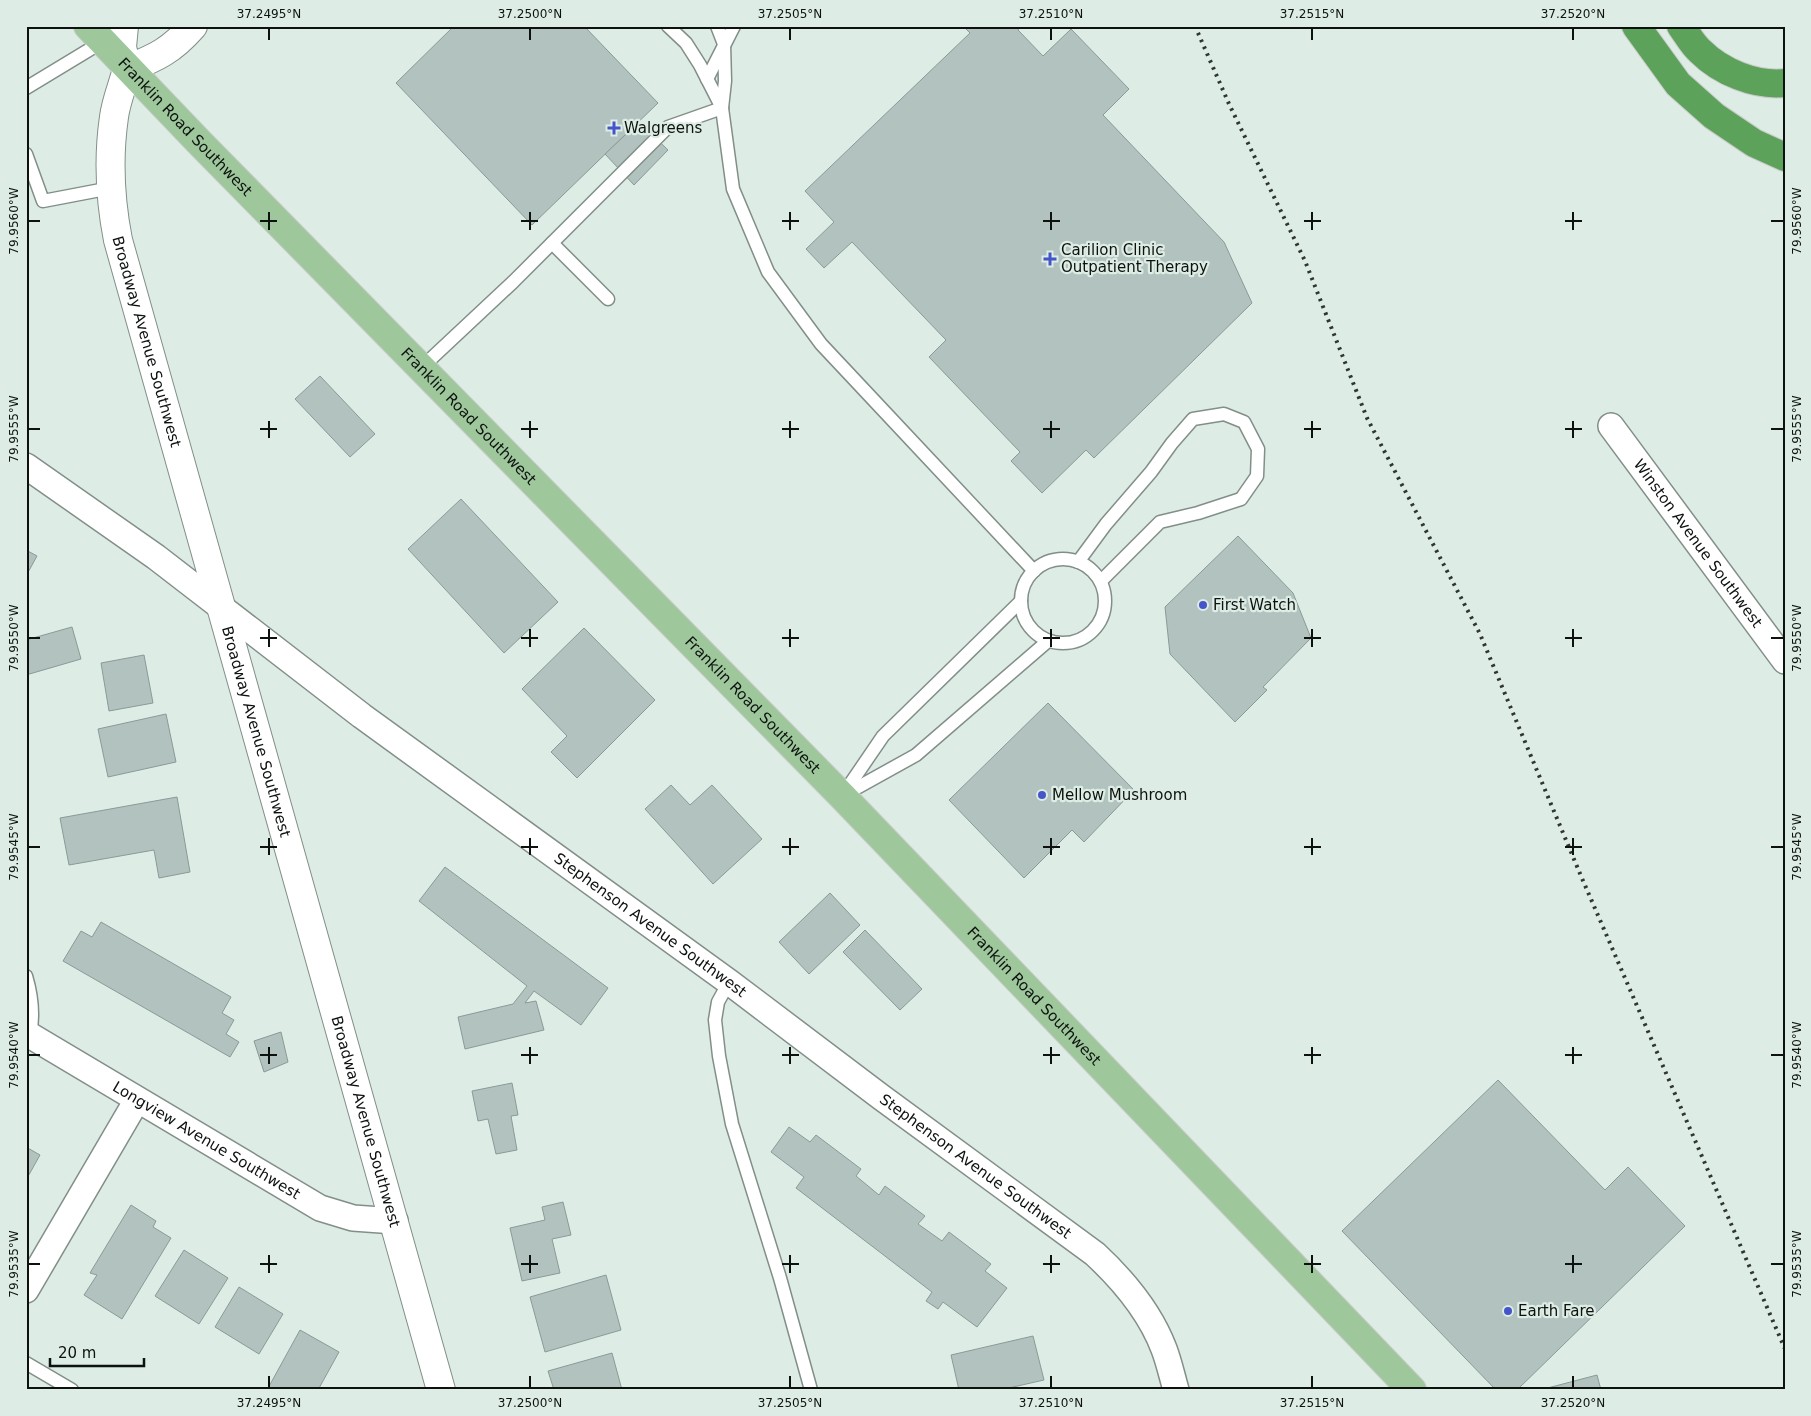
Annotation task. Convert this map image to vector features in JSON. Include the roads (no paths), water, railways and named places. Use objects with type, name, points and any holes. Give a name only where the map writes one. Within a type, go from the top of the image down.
[{"type":"highway","points":[[1636,26],[1678,84],[1714,116],[1754,143],[1785,157]]},
{"type":"highway","points":[[1681,26],[1699,51],[1723,68],[1749,80],[1785,84]]},
{"type":"main road","name":"Franklin Road Southwest","points":[[95,34],[420,369],[842,796],[1412,1390]]},
{"type":"street","points":[[124,26],[122,47],[127,69],[155,59],[180,41],[193,26]]},
{"type":"street","name":"Broadway Avenue Southwest","points":[[127,69],[114,116],[110,164],[112,212],[118,240],[395,1220],[441,1390]]},
{"type":"street","name":"Winston Avenue Southwest","points":[[1611,426],[1785,661]]},
{"type":"street","name":"Stephenson Avenue Southwest","points":[[26,466],[156,557],[362,716],[729,982],[881,1097],[1095,1254],[1120,1277],[1145,1311],[1164,1349],[1176,1390]]},
{"type":"street","name":"Longview Avenue Southwest","points":[[28,1034],[320,1208],[353,1218],[395,1220]]},
{"type":"street","points":[[26,1290],[137,1100]]},
{"type":"lane","points":[[668,26],[686,43],[722,108]]},
{"type":"lane","points":[[717,26],[724,44],[725,81],[722,108],[732,189],[768,272],[821,344],[1034,570]]},
{"type":"lane","points":[[707,79],[734,26]]},
{"type":"lane","points":[[26,88],[95,34]]},
{"type":"lane","points":[[420,369],[513,282],[668,127],[722,108]]},
{"type":"lane","points":[[26,154],[43,201],[111,188]]},
{"type":"lane","points":[[552,243],[608,299]]},
{"type":"lane","points":[[1078,562],[1106,524],[1193,419],[1224,414],[1244,422],[1258,449],[1257,476],[1241,499],[1160,522],[1100,581]]},
{"type":"lane","points":[[1062,559],[1078,562],[1091,569],[1100,581],[1105,598],[1103,615],[1095,629],[1081,639],[1064,644],[1048,641],[1034,631],[1024,618],[1021,601],[1025,585],[1034,570],[1047,562],[1062,559]]},
{"type":"lane","points":[[842,796],[883,736],[1021,601]]},
{"type":"lane","points":[[842,796],[916,755],[1048,641]]},
{"type":"lane","points":[[26,976],[32,995],[32,1025],[28,1034]]},
{"type":"lane","points":[[729,982],[718,1002],[715,1020],[719,1056],[732,1124],[780,1278],[811,1390]]},
{"type":"lane","points":[[26,1363],[72,1390]]},
{"type":"railway","points":[[1195,26],[1229,104],[1305,261],[1367,418],[1480,634],[1581,876],[1785,1349]]},
{"type":"place","name":"Walgreens","points":[[614,128]]},
{"type":"place","name":"Carilion Clinic Outpatient Therapy","points":[[1050,259]]},
{"type":"place","name":"First Watch","points":[[1203,605]]},
{"type":"place","name":"Mellow Mushroom","points":[[1042,795]]},
{"type":"place","name":"Earth Fare","points":[[1508,1311]]}]
